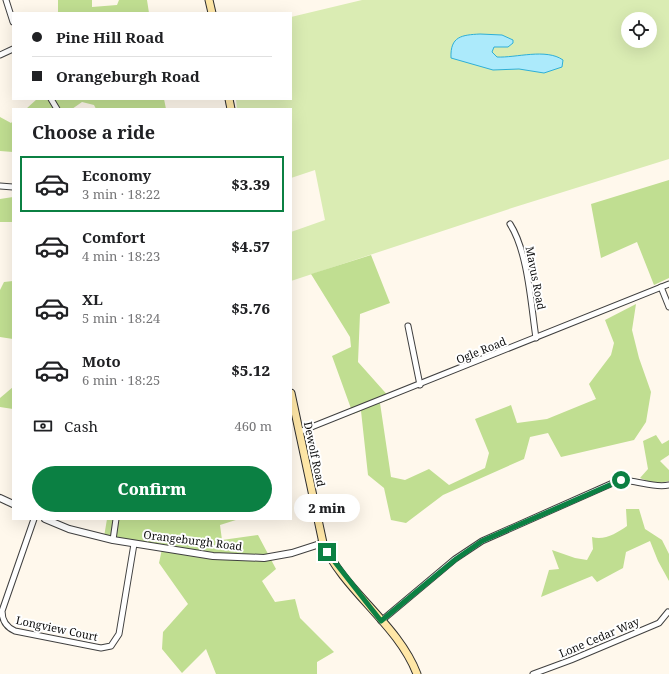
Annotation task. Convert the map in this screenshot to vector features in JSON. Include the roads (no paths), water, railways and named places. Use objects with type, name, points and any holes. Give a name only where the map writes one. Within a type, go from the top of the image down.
[{"type":"main road","points":[[209,0],[212,12]]},
{"type":"main road","name":"Dewolf Road","points":[[292,398],[323,543]]},
{"type":"main road","points":[[323,543],[332,560],[403,648],[417,674]]},
{"type":"street","points":[[6,0],[12,19]]},
{"type":"street","points":[[0,55],[12,49]]},
{"type":"street","points":[[0,186],[12,187]]},
{"type":"street","name":"Mavus Road","points":[[510,224],[516,233],[526,271],[536,338]]},
{"type":"street","name":"Ogle Road","points":[[299,432],[420,385],[669,284]]},
{"type":"street","points":[[661,287],[669,307]]},
{"type":"street","points":[[408,326],[420,385]]},
{"type":"street","points":[[381,621],[456,559],[495,535],[616,482],[628,480],[651,486],[669,485]]},
{"type":"street","points":[[0,498],[12,504]]},
{"type":"street","name":"Longview Court","points":[[34,520],[2,611],[2,617],[6,626],[15,631],[101,648],[111,646],[119,634],[134,544]]},
{"type":"street","name":"Orangeburgh Road","points":[[47,520],[69,529],[113,540],[214,556],[248,558],[278,556],[323,543]]},
{"type":"street","points":[[113,540],[116,520]]},
{"type":"street","name":"Lone Cedar Way","points":[[533,674],[659,623],[668,612]]},
{"type":"water","points":[[480,34],[502,35],[513,40],[513,43],[508,47],[494,47],[492,52],[497,57],[531,54],[556,56],[563,60],[562,67],[544,73],[519,69],[493,70],[451,58],[453,45],[458,38]]}]
